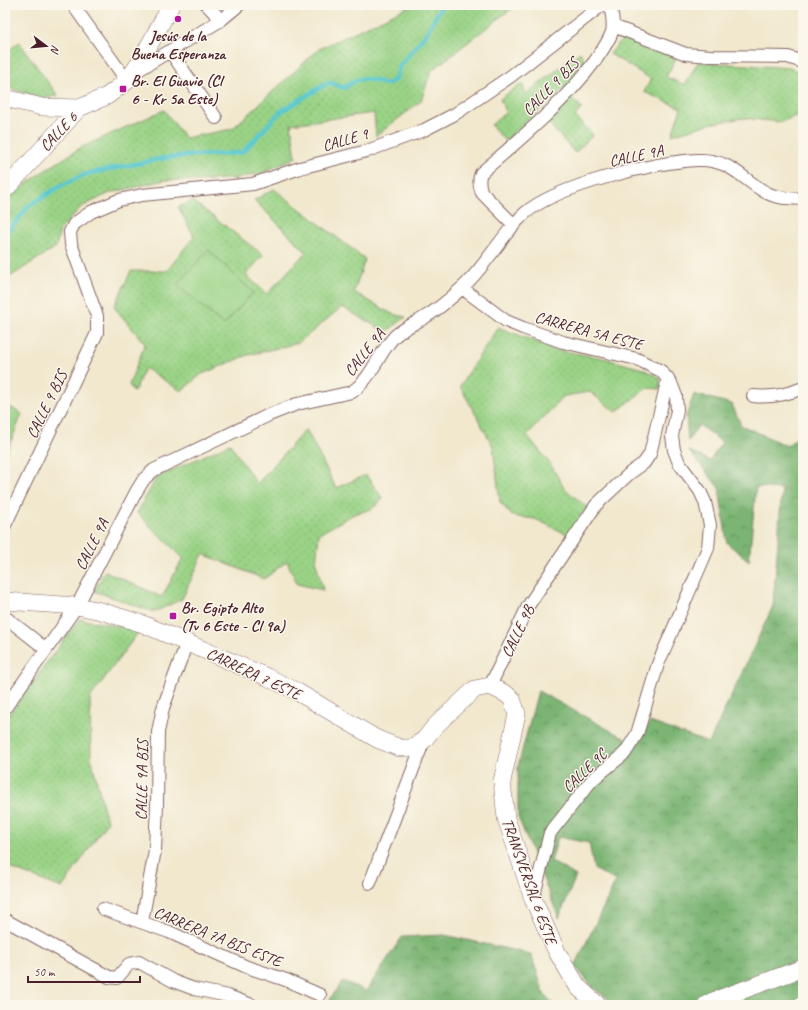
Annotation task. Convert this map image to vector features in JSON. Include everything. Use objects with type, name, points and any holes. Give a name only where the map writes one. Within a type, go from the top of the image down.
[{"type":"street","points":[[73,5],[130,77],[221,20],[239,5]]},
{"type":"street","name":"CALLE 6","points":[[5,190],[79,108],[107,96],[130,77],[171,5]]},
{"type":"street","points":[[207,5],[221,20]]},
{"type":"street","name":"CALLE 9","points":[[97,316],[71,244],[70,232],[78,221],[91,212],[119,200],[142,195],[253,184],[300,168],[367,151],[424,130],[455,114],[511,76],[602,5]]},
{"type":"street","name":"CALLE 9 BIS","points":[[514,225],[482,193],[479,182],[481,173],[544,117],[574,87],[604,49],[613,26],[610,5]]},
{"type":"street","points":[[613,26],[686,54],[788,58],[803,62]]},
{"type":"street","points":[[170,51],[216,118]]},
{"type":"street","points":[[5,98],[42,107],[79,108]]},
{"type":"street","name":"CALLE 9A","points":[[5,708],[77,606],[144,479],[154,470],[269,415],[297,404],[352,392],[369,374],[394,337],[407,327],[429,315],[462,288],[479,271],[514,225],[526,213],[544,201],[585,184],[642,169],[693,161],[710,161],[728,166],[769,194],[784,198],[803,199]]},
{"type":"street","name":"CARRERA 5A ESTE","points":[[462,288],[496,314],[512,324],[563,342],[645,362],[661,371],[668,378]]},
{"type":"street","name":"CALLE 9 BIS","points":[[5,525],[94,342],[97,333],[97,316]]},
{"type":"street","name":"CALLE 9C","points":[[533,899],[550,833],[592,780],[625,753],[638,734],[658,664],[708,548],[710,525],[705,502],[700,492],[679,463],[674,450],[672,436],[677,403],[674,389],[668,378]]},
{"type":"street","name":"CALLE 9B","points":[[490,686],[528,606],[596,505],[630,473],[644,463],[650,454],[668,378]]},
{"type":"street","points":[[753,396],[781,396],[803,388]]},
{"type":"street","name":"CARRERA 7 ESTE","points":[[5,602],[77,606],[123,617],[187,642],[296,691],[390,745],[400,748],[411,748],[424,740]]},
{"type":"street","points":[[5,617],[46,649]]},
{"type":"street","name":"CALLE 9A BIS","points":[[142,922],[155,850],[158,805],[158,732],[163,708],[187,642]]},
{"type":"street","points":[[370,884],[424,740],[435,726],[475,689],[490,686]]},
{"type":"street","name":"TRANSVERSAL 6 ESTE","points":[[490,686],[506,694],[512,699],[516,706],[517,722],[503,771],[502,791],[506,818],[533,899],[557,952],[570,976],[578,987],[598,1005]]},
{"type":"street","name":"CARRERA 7A BIS ESTE","points":[[103,909],[169,932],[247,967],[286,980],[320,994]]},
{"type":"street","points":[[5,920],[109,977],[117,978],[129,964],[139,962],[173,981],[194,989],[228,996],[252,1005]]},
{"type":"street","points":[[706,1005],[713,1000],[803,968]]},
{"type":"green space","points":[[412,5],[516,5],[431,71],[421,101],[376,136],[374,113],[291,124],[296,157],[262,173],[237,178],[199,181],[165,180],[110,193],[81,207],[60,230],[56,247],[5,280],[5,200],[41,173],[82,147],[164,110],[185,138],[232,129],[319,49]]},
{"type":"green space","points":[[623,38],[676,58],[666,77],[685,85],[698,62],[791,68],[803,75],[803,113],[781,122],[743,118],[709,124],[672,135],[681,108],[644,92],[651,79],[610,54]]},
{"type":"green space","points":[[19,42],[58,96],[42,98],[5,87],[5,54]]},
{"type":"green space","points":[[580,52],[588,67],[505,141],[491,125],[506,112],[500,99],[522,83],[526,94]]},
{"type":"green space","points":[[569,96],[582,108],[575,116],[593,135],[575,153],[544,118]]},
{"type":"green space","points":[[274,189],[365,259],[354,292],[392,314],[406,317],[386,332],[342,307],[298,343],[248,355],[202,374],[181,391],[145,368],[134,392],[129,385],[145,344],[114,307],[131,271],[167,271],[194,236],[178,207],[193,201],[263,255],[246,275],[267,294],[306,252],[254,200]]},
{"type":"green space","points":[[208,250],[253,292],[224,325],[177,285]]},
{"type":"green space","points":[[498,327],[557,350],[603,358],[643,369],[660,378],[660,389],[647,388],[616,412],[590,392],[564,396],[527,435],[551,465],[564,488],[589,509],[571,536],[535,519],[512,516],[500,502],[493,446],[460,386]]},
{"type":"green space","points":[[694,394],[732,404],[741,425],[787,446],[803,432],[803,1005],[616,1005],[593,988],[575,966],[616,881],[594,869],[589,843],[558,837],[551,861],[576,876],[559,918],[518,817],[518,766],[538,691],[637,745],[650,722],[709,743],[773,606],[782,489],[756,487],[749,561],[727,543],[719,488],[689,451],[710,461],[722,442],[699,425],[688,441],[686,416]]},
{"type":"green space","points":[[5,404],[22,414],[5,456]]},
{"type":"green space","points":[[306,429],[336,488],[366,475],[383,499],[372,509],[354,514],[319,534],[316,563],[323,590],[297,584],[287,561],[264,579],[203,554],[182,599],[154,612],[94,591],[105,571],[162,597],[183,558],[137,513],[157,477],[230,444],[257,484]]},
{"type":"green space","points":[[79,619],[140,630],[90,698],[91,758],[107,822],[62,888],[5,866],[5,753],[8,750],[5,748],[5,720]]},
{"type":"green space","points":[[444,935],[531,954],[544,994],[555,1005],[326,1005],[343,981],[366,991],[402,937]]},
{"type":"waterway","points":[[5,235],[29,206],[60,186],[86,174],[165,158],[243,152],[280,112],[329,82],[344,88],[360,79],[369,79],[387,84],[396,79],[399,67],[426,34],[442,5]]},
{"type":"place","name":"Jesús de la Buena Esperanza","points":[[178,19]]},
{"type":"place","name":"Br. El Guavio (Cl 6 - Kr 5a Este)","points":[[123,89]]},
{"type":"place","name":"Br. Egipto Alto (Tv 6 Este - Cl 9a)","points":[[173,616]]}]
